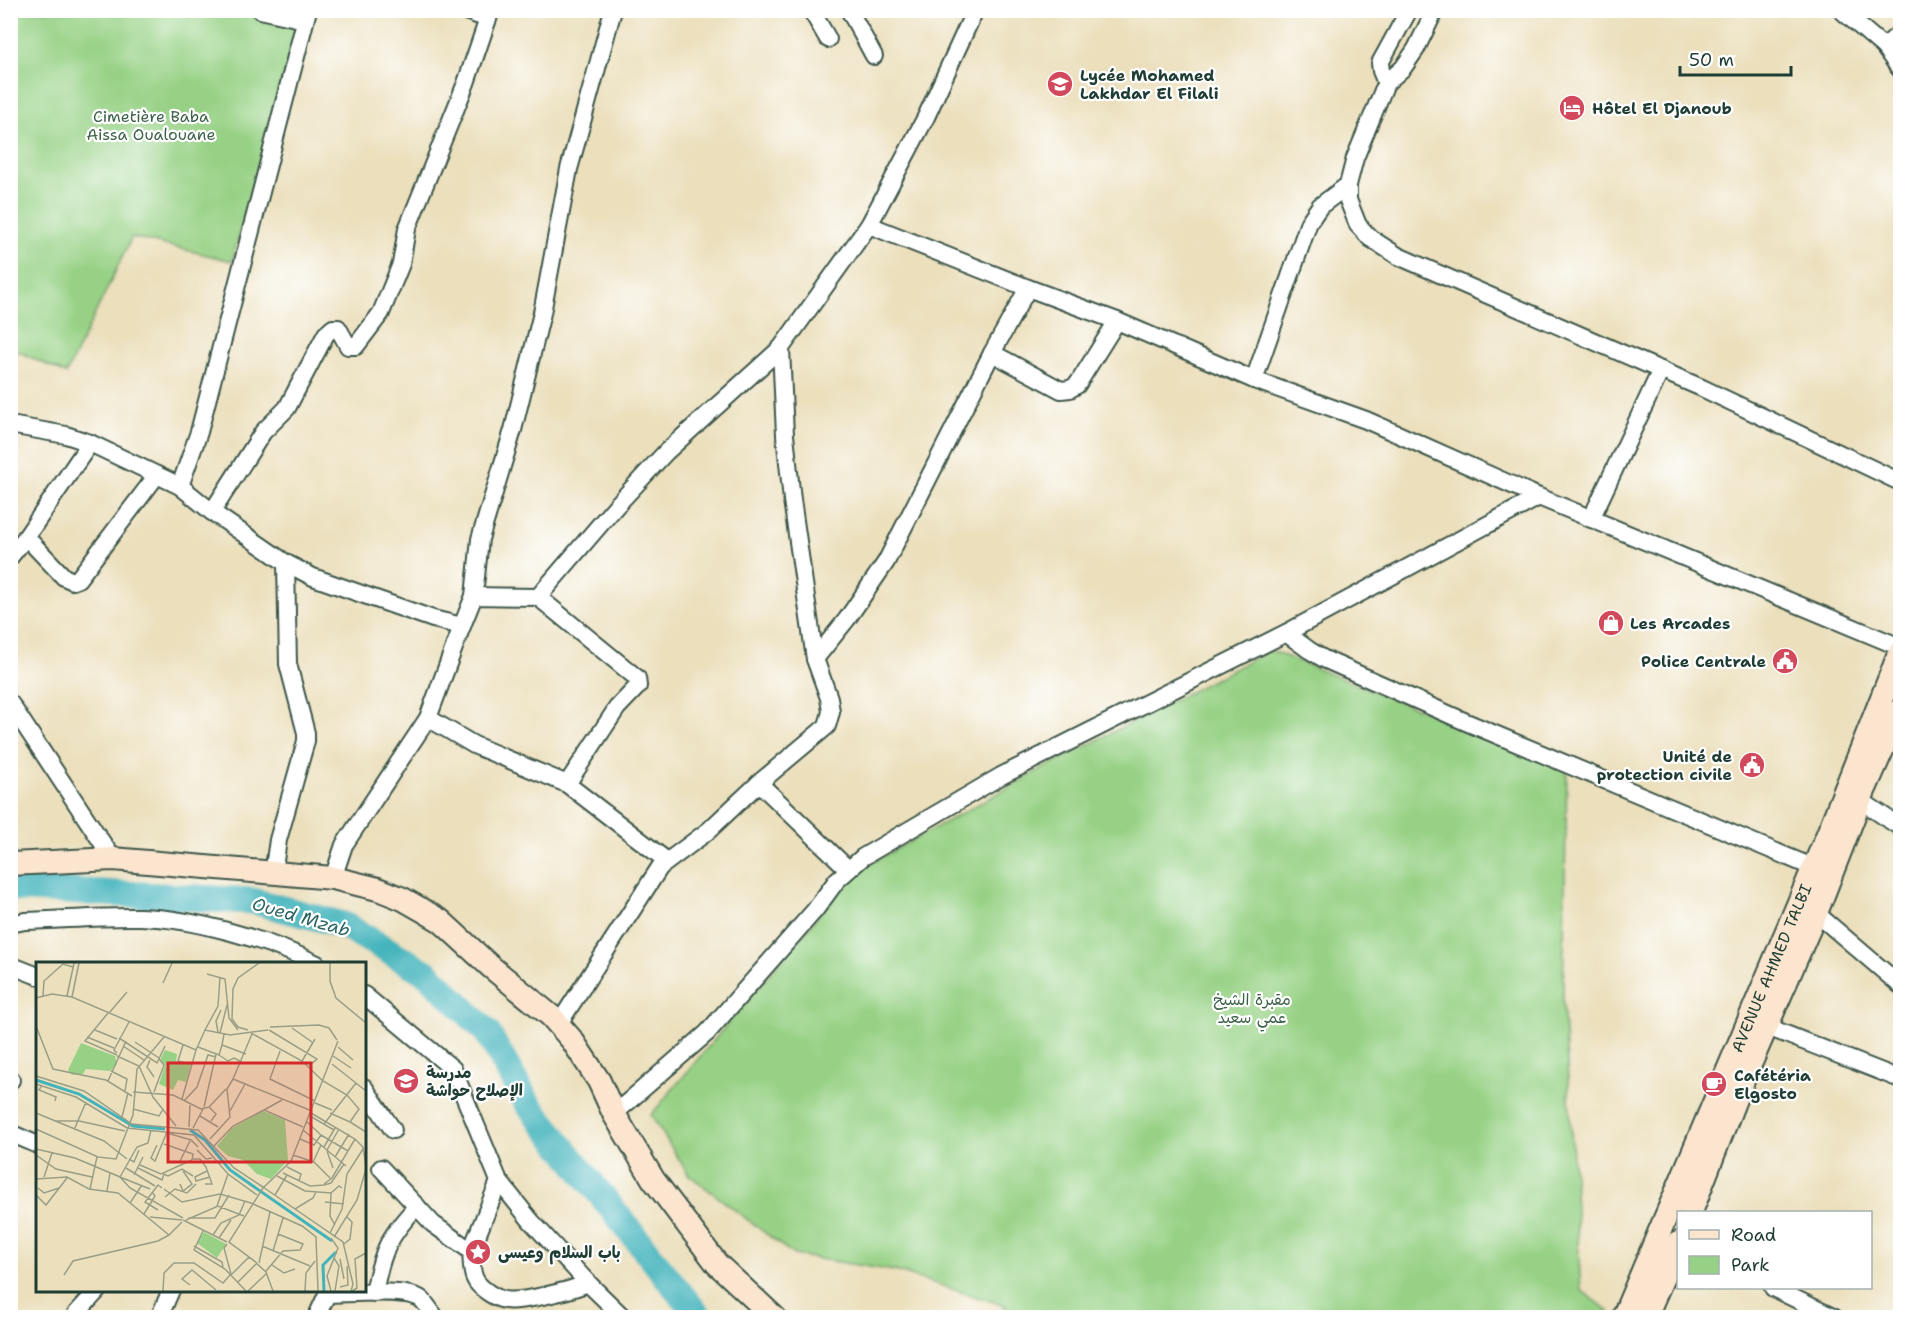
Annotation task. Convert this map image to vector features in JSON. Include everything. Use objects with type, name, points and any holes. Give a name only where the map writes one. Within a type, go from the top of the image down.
[{"type":"main road","name":"AVENUE AHMED TALBI","points":[[1684,1211],[1808,905],[1812,867],[1900,652]]},
{"type":"main road","points":[[1690,1211],[1765,1026],[1808,905],[1900,713]]},
{"type":"main road","points":[[10,864],[113,859],[333,878],[378,889],[403,899],[441,921],[491,967],[550,1016],[572,1040],[599,1081],[614,1114],[653,1179],[717,1264],[775,1317]]},
{"type":"main road","points":[[1645,1317],[1673,1238]]},
{"type":"main road","name":"AVENUE AHMED TALBI","points":[[1623,1317],[1673,1238]]},
{"type":"street","points":[[180,486],[199,432],[306,15],[260,10]]},
{"type":"street","points":[[212,512],[263,432],[287,408],[326,334],[333,328],[338,328],[348,346],[356,346],[378,320],[401,264],[407,229],[466,83],[489,15],[463,10]]},
{"type":"street","points":[[333,878],[345,845],[428,718],[474,596],[480,539],[513,430],[542,313],[569,168],[613,10]]},
{"type":"street","points":[[811,10],[828,39]]},
{"type":"street","points":[[849,10],[874,56]]},
{"type":"street","points":[[538,597],[666,452],[781,348],[868,225],[926,117],[975,10]]},
{"type":"street","points":[[1386,83],[1380,63],[1409,10]]},
{"type":"street","points":[[1435,10],[1416,49],[1403,69],[1386,83],[1355,158],[1348,186],[1348,200],[1358,225],[1370,238],[1398,256],[1661,370],[1900,482]]},
{"type":"street","points":[[1841,10],[1884,47],[1900,69]]},
{"type":"street","points":[[1884,47],[1900,33]]},
{"type":"street","points":[[1254,380],[1309,222],[1320,206],[1348,186]]},
{"type":"street","points":[[868,225],[1117,321],[1254,380],[1394,432],[1590,519],[1900,647]]},
{"type":"street","points":[[815,659],[847,619],[886,562],[992,353],[1028,288]]},
{"type":"street","points":[[992,353],[1061,390],[1067,390],[1077,385],[1117,321]]},
{"type":"street","points":[[558,1024],[638,899],[667,861],[708,831],[759,783],[827,726],[831,712],[829,698],[815,659],[792,500],[785,435],[781,348]]},
{"type":"street","points":[[1590,519],[1661,370]]},
{"type":"street","points":[[10,425],[66,435],[90,443],[180,486],[212,512],[286,563],[313,577],[433,619],[462,626]]},
{"type":"street","points":[[10,557],[90,443]]},
{"type":"street","points":[[26,537],[63,576],[73,581],[78,579],[157,475]]},
{"type":"street","points":[[614,1114],[706,1033],[808,918],[837,880],[863,857],[1001,776],[1286,633],[1539,497]]},
{"type":"street","points":[[273,874],[278,840],[306,733],[288,664],[286,563]]},
{"type":"street","points":[[474,596],[538,597],[637,678],[638,686],[617,708],[567,784]]},
{"type":"street","points":[[1286,633],[1309,651],[1324,659],[1812,867]]},
{"type":"street","points":[[10,703],[113,859]]},
{"type":"street","points":[[428,718],[474,745],[567,784],[667,861]]},
{"type":"street","points":[[759,783],[848,869]]},
{"type":"street","points":[[1860,800],[1900,827]]},
{"type":"street","points":[[1808,905],[1900,985]]},
{"type":"street","points":[[10,924],[25,921],[140,917],[176,920],[262,942],[314,962]]},
{"type":"street","points":[[10,965],[36,975]]},
{"type":"street","points":[[366,997],[453,1069],[499,1181],[531,1221],[588,1283],[624,1317]]},
{"type":"street","points":[[1765,1026],[1900,1079]]},
{"type":"street","points":[[366,1090],[393,1130]]},
{"type":"street","points":[[13,1141],[36,1145]]},
{"type":"street","points":[[381,1168],[433,1224],[471,1251]]},
{"type":"street","points":[[499,1181],[471,1251],[475,1279],[483,1289],[504,1300],[569,1291],[588,1283]]},
{"type":"street","points":[[374,1293],[380,1262],[391,1237],[417,1206]]},
{"type":"street","points":[[1777,1289],[1834,1317]]},
{"type":"street","points":[[76,1314],[96,1292]]},
{"type":"street","points":[[159,1317],[170,1292]]},
{"type":"street","points":[[316,1317],[328,1292],[390,1292],[421,1299],[436,1317]]},
{"type":"street","points":[[415,1317],[421,1299]]},
{"type":"green space","name":"Cimetière Baba Aissa Oualouane","points":[[256,10],[299,20],[232,261],[132,237],[66,374],[11,348],[10,11]]},
{"type":"green space","name":"مقبرة الشيخ عمي سعيد","points":[[1270,650],[1567,768],[1563,999],[1581,1290],[1609,1311],[1605,1317],[1005,1317],[1006,1306],[895,1271],[794,1255],[689,1175],[651,1115],[855,872],[1036,772]]},
{"type":"waterway","name":"Oued Mzab","points":[[10,888],[253,901],[344,925],[428,974],[487,1032],[528,1104],[700,1318]]},
{"type":"place","name":"Lycée Mohamed Lakhdar El Filali","points":[[1060,84]]},
{"type":"place","name":"Hôtel El Djanoub","points":[[1572,108]]},
{"type":"place","name":"Les Arcades","points":[[1611,623]]},
{"type":"place","name":"Police Centrale","points":[[1785,661]]},
{"type":"place","name":"Unité de protection civile","points":[[1752,765]]},
{"type":"place","name":"مدرسة الإصلاح حواشة","points":[[406,1081]]},
{"type":"place","name":"Cafétéria Elgosto","points":[[1714,1084]]},
{"type":"place","name":"باب السلام وعيسى","points":[[478,1252]]}]
